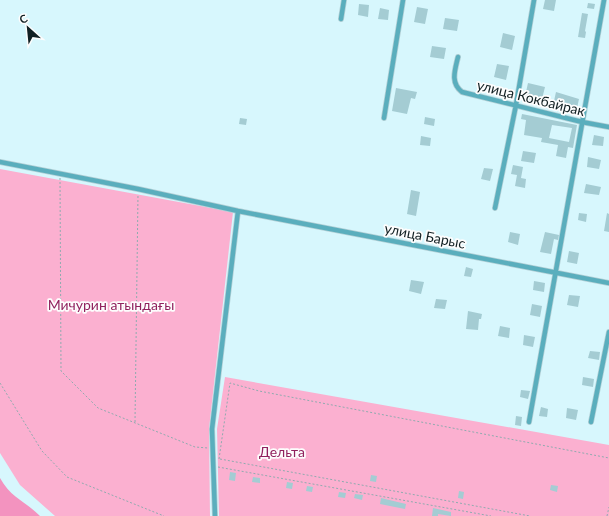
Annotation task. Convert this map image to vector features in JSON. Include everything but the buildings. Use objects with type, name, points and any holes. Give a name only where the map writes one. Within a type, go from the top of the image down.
[{"type":"street","points":[[341,19],[344,0]]},
{"type":"street","points":[[384,118],[403,0]]},
{"type":"street","points":[[495,208],[516,105],[534,0]]},
{"type":"street","points":[[529,422],[604,0]]},
{"type":"street","name":"улица Кокбайрак","points":[[458,57],[454,78],[458,89],[469,94],[582,122],[609,127]]},
{"type":"street","name":"улица Барыс","points":[[0,162],[138,189],[238,211],[609,283]]},
{"type":"street","points":[[215,516],[212,429],[238,211]]},
{"type":"street","points":[[591,422],[609,332]]},
{"type":"path","points":[[60,173],[61,371],[98,408],[195,447],[213,448]]},
{"type":"path","points":[[136,423],[138,189]]},
{"type":"path","points":[[0,383],[42,451],[67,477],[164,516]]},
{"type":"path","points":[[530,516],[219,459],[230,383],[259,391],[609,458]]},
{"type":"path","points":[[213,466],[491,516]]},
{"type":"path","points":[[607,516],[609,507]]},
{"type":"green space","name":"Мичурин атындағы","points":[[0,169],[233,212],[209,429],[210,516],[55,516],[20,485],[0,453]]},
{"type":"green space","name":"Дельта","points":[[225,377],[609,445],[609,516],[219,516],[217,429]]},
{"type":"shaded area","points":[[0,478],[4,485],[14,495],[40,516],[0,516]]}]
